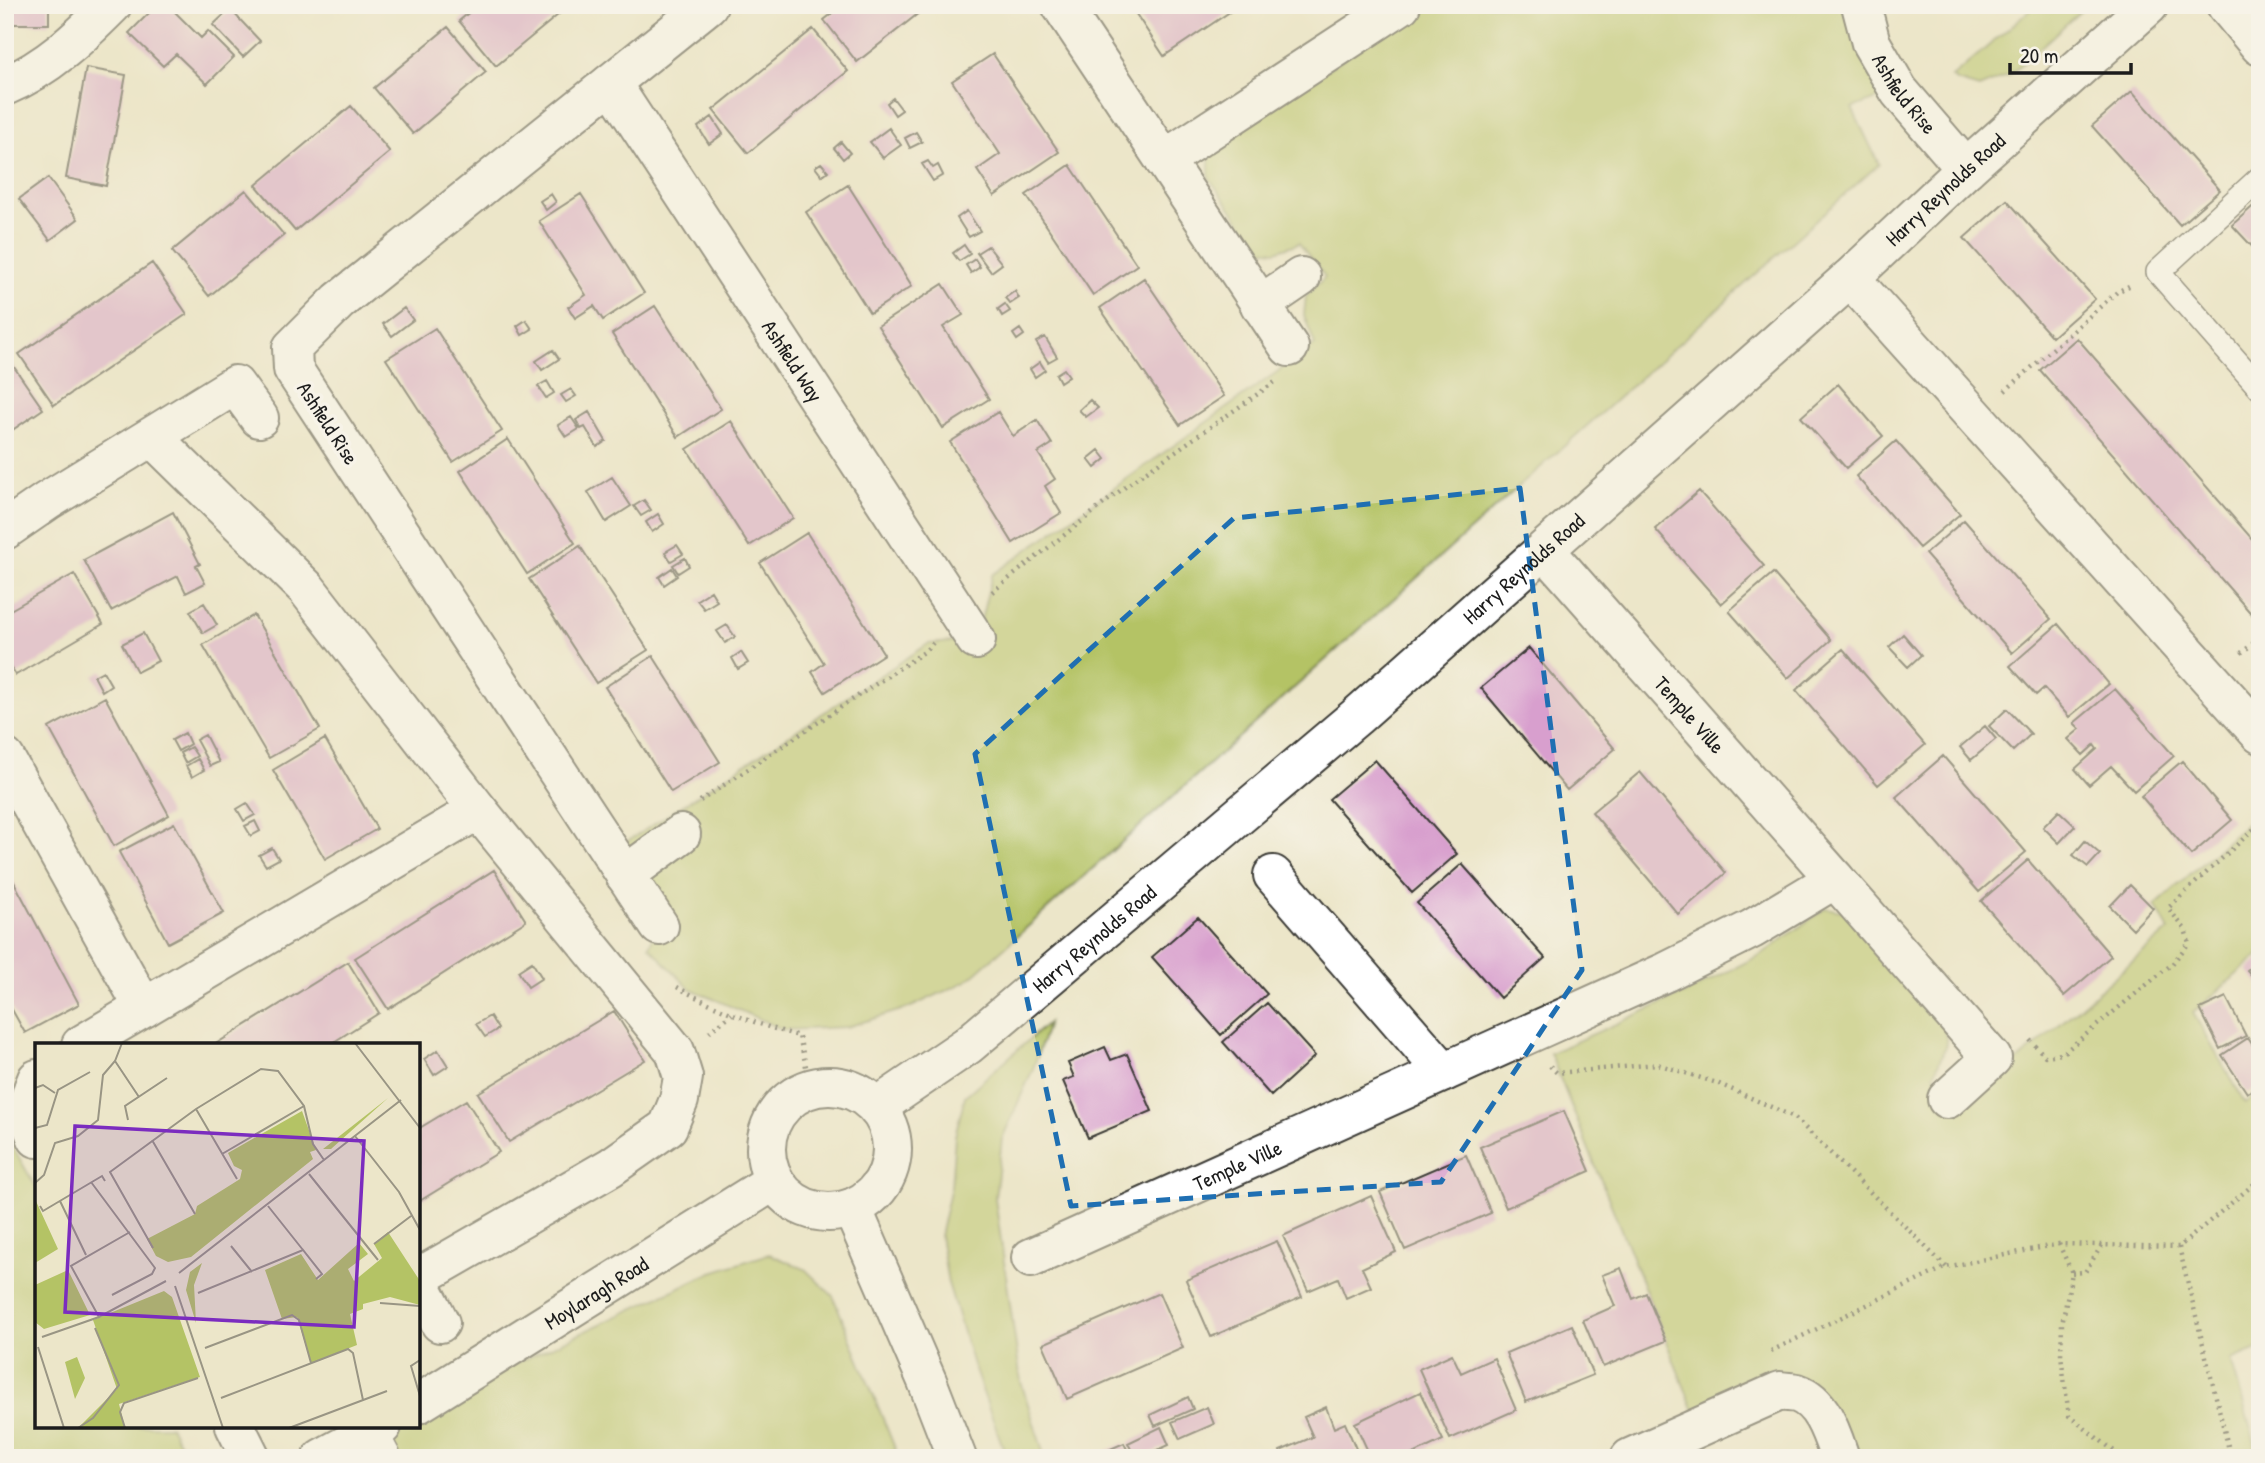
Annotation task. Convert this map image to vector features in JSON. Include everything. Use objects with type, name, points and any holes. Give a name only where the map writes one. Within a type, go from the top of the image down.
[{"type":"street","points":[[5,86],[28,77],[70,46],[112,5]]},
{"type":"street","name":"Ashfield Rise","points":[[659,926],[293,369],[292,348],[339,301],[708,5]]},
{"type":"street","points":[[1061,5],[1289,347]]},
{"type":"street","points":[[1164,160],[1401,5]]},
{"type":"street","name":"Ashfield Rise","points":[[1861,5],[1871,43],[1899,91],[1966,169]]},
{"type":"street","name":"Harry Reynolds Road","points":[[877,1107],[968,1045],[1356,717],[1850,278],[1966,169],[2149,5]]},
{"type":"street","points":[[2226,5],[2260,46]]},
{"type":"street","name":"Ashfield Way","points":[[611,83],[976,640]]},
{"type":"street","points":[[1260,305],[1301,277]]},
{"type":"street","points":[[1850,278],[2260,734]]},
{"type":"street","points":[[5,530],[47,500],[235,385],[259,418]]},
{"type":"street","points":[[152,437],[306,589],[478,810],[675,1051],[682,1077],[679,1100],[668,1127],[611,1167],[420,1278]]},
{"type":"street","name":"Temple Ville","points":[[1545,550],[1992,1058],[1947,1099]]},
{"type":"street","points":[[5,758],[144,1008]]},
{"type":"street","points":[[84,1043],[478,810]]},
{"type":"street","points":[[625,875],[681,834]]},
{"type":"street","points":[[1273,875],[1444,1072]]},
{"type":"street","name":"Temple Ville","points":[[1031,1258],[1666,972],[1752,929],[1835,879]]},
{"type":"street","points":[[35,1083],[28,1099],[28,1119],[35,1134]]},
{"type":"street","points":[[829,1085],[855,1092],[877,1107],[887,1125],[892,1144],[891,1164],[882,1183],[869,1198],[852,1209],[816,1211],[800,1207],[786,1196],[774,1181],[767,1163],[765,1144],[770,1125],[779,1109],[794,1096],[811,1088],[829,1085]]},
{"type":"street","name":"Moylaragh Road","points":[[420,1403],[774,1181]]},
{"type":"street","points":[[852,1209],[927,1381],[957,1458]]},
{"type":"street","points":[[420,1283],[440,1323]]},
{"type":"street","points":[[1630,1458],[1780,1391],[1799,1393],[1816,1406],[1830,1429],[1840,1458]]},
{"type":"street","points":[[236,1428],[251,1458]]},
{"type":"street","points":[[322,1458],[382,1438]]},
{"type":"lane","points":[[2260,178],[2158,272],[2260,388]]},
{"type":"path","points":[[1976,418],[2117,292],[2158,272]]},
{"type":"path","points":[[2021,1032],[2045,1056],[2062,1054],[2172,964],[2189,943],[2185,929],[2168,908],[2255,828],[2260,828]]},
{"type":"path","points":[[1524,1037],[1557,1073],[1657,1064],[1717,1083],[1794,1117],[1946,1267]]},
{"type":"path","points":[[1760,1356],[1946,1267],[2059,1244],[2179,1247],[2260,1179]]},
{"type":"path","points":[[2059,1244],[2072,1273],[2062,1324],[2061,1355],[2069,1416],[2123,1458]]},
{"type":"path","points":[[2072,1273],[2085,1272],[2103,1245]]},
{"type":"path","points":[[2179,1247],[2231,1458]]},
{"type":"highlighted area","points":[[1520,488],[1582,970],[1441,1182],[1071,1206],[975,754],[1234,518]]},
{"type":"green space","points":[[1425,5],[1861,5],[1899,91],[1852,108],[1879,164],[967,981],[911,1007],[847,1027],[784,1030],[689,988],[649,946],[659,925],[610,853],[928,644],[976,640],[992,575],[1315,345],[1304,315],[1306,296],[1325,277],[1299,243],[1276,251],[1260,249],[1209,178],[1209,154],[1228,134]]},
{"type":"green space","points":[[2036,5],[2087,5],[2010,75],[1979,88],[1956,81],[1952,77]]},
{"type":"green space","points":[[2260,811],[2260,954],[2193,1013],[2245,1103],[2260,1091],[2260,1348],[2231,1360],[2259,1458],[1840,1458],[1799,1393],[1700,1426],[1550,1053],[1688,992],[1762,954],[1826,908],[1848,912],[1944,1025],[1947,1044],[1934,1074],[1964,1107],[2169,930],[2155,906]]},
{"type":"green space","points":[[1048,1023],[1033,1069],[1002,1139],[995,1198],[1021,1382],[1045,1458],[1007,1458],[973,1365],[948,1283],[940,1236],[951,1186],[955,1136],[965,1096]]},
{"type":"green space","points":[[5,1133],[35,1186],[35,1428],[171,1428],[188,1458],[5,1458]]},
{"type":"green space","points":[[769,1254],[805,1269],[833,1296],[899,1458],[320,1458],[378,1428],[420,1428],[420,1408],[712,1272]]},
{"type":"building","points":[[5,5],[49,5],[49,24],[5,24]]},
{"type":"building","points":[[157,5],[168,5],[201,38],[208,31],[234,57],[207,84],[176,54],[163,66],[129,33]]},
{"type":"building","points":[[478,5],[570,5],[496,66],[459,21]]},
{"type":"building","points":[[843,5],[929,5],[857,62],[824,20]]},
{"type":"building","points":[[1142,5],[1240,5],[1164,56],[1134,11]]},
{"type":"building","points":[[230,9],[260,41],[243,57],[213,25]]},
{"type":"building","points":[[448,27],[486,72],[413,134],[374,88]]},
{"type":"building","points":[[813,29],[848,71],[748,153],[713,110]]},
{"type":"building","points":[[993,54],[1059,152],[994,196],[977,170],[1000,154],[952,81]]},
{"type":"building","points":[[86,68],[126,75],[106,186],[66,178]]},
{"type":"building","points":[[2132,91],[2220,190],[2180,225],[2092,126]]},
{"type":"building","points":[[893,98],[902,110],[895,115],[887,103]]},
{"type":"building","points":[[351,106],[390,152],[295,231],[256,185]]},
{"type":"building","points":[[712,117],[723,134],[709,144],[698,127]]},
{"type":"building","points":[[889,128],[901,145],[883,158],[870,142]]},
{"type":"building","points":[[916,132],[922,142],[910,148],[905,138]]},
{"type":"building","points":[[841,142],[850,153],[843,159],[834,148]]},
{"type":"building","points":[[928,161],[933,168],[938,165],[943,175],[933,181],[922,164]]},
{"type":"building","points":[[821,163],[828,171],[822,176],[815,167]]},
{"type":"building","points":[[1070,165],[1137,265],[1093,295],[1026,195]]},
{"type":"building","points":[[48,178],[78,219],[50,240],[19,199]]},
{"type":"building","points":[[848,185],[912,286],[870,313],[806,212]]},
{"type":"building","points":[[246,190],[284,235],[209,296],[172,251]]},
{"type":"building","points":[[551,194],[556,202],[546,210],[540,201]]},
{"type":"building","points":[[581,194],[644,293],[603,320],[594,306],[575,318],[568,307],[586,295],[539,221]]},
{"type":"building","points":[[2007,200],[2095,299],[2052,337],[1964,238]]},
{"type":"building","points":[[2260,200],[2260,255],[2232,225]]},
{"type":"building","points":[[967,211],[980,231],[969,237],[957,218]]},
{"type":"building","points":[[964,245],[970,254],[959,261],[953,253]]},
{"type":"building","points":[[988,246],[1002,264],[991,272],[977,253]]},
{"type":"building","points":[[975,259],[980,267],[971,273],[966,265]]},
{"type":"building","points":[[152,263],[187,314],[54,405],[19,354]]},
{"type":"building","points":[[1144,278],[1224,396],[1180,425],[1100,308]]},
{"type":"building","points":[[943,284],[963,315],[943,327],[989,399],[943,428],[878,326]]},
{"type":"building","points":[[1015,291],[1019,298],[1010,304],[1005,298]]},
{"type":"building","points":[[1005,304],[1010,311],[1002,316],[998,309]]},
{"type":"building","points":[[655,306],[721,409],[678,437],[612,334]]},
{"type":"building","points":[[404,308],[413,320],[392,336],[383,324]]},
{"type":"building","points":[[526,320],[532,329],[522,335],[517,326]]},
{"type":"building","points":[[435,328],[502,431],[453,462],[386,359]]},
{"type":"building","points":[[1020,329],[1024,335],[1017,340],[1013,334]]},
{"type":"building","points":[[1045,337],[1057,357],[1048,362],[1036,342]]},
{"type":"building","points":[[2077,338],[2260,548],[2260,614],[2255,618],[2040,370]]},
{"type":"building","points":[[553,350],[559,359],[542,370],[536,361]]},
{"type":"building","points":[[5,354],[43,409],[5,435]]},
{"type":"building","points":[[1040,362],[1045,370],[1035,377],[1030,369]]},
{"type":"building","points":[[1064,369],[1069,376],[1060,382],[1056,374]]},
{"type":"building","points":[[547,381],[554,393],[546,398],[538,386]]},
{"type":"building","points":[[1838,384],[1883,436],[1846,468],[1801,417]]},
{"type":"building","points":[[571,389],[576,396],[566,402],[561,395]]},
{"type":"building","points":[[1090,400],[1098,408],[1086,417],[1079,410]]},
{"type":"building","points":[[589,412],[606,441],[597,447],[585,427],[581,429],[576,420]]},
{"type":"building","points":[[998,412],[1013,436],[1037,420],[1052,444],[1038,453],[1055,479],[1045,486],[1061,513],[1013,543],[950,442]]},
{"type":"building","points":[[571,417],[579,429],[566,437],[558,425]]},
{"type":"building","points":[[731,421],[793,518],[749,546],[687,449]]},
{"type":"building","points":[[508,439],[575,543],[527,574],[460,471]]},
{"type":"building","points":[[1896,441],[1960,514],[1919,548],[1856,476]]},
{"type":"building","points":[[1099,450],[1106,459],[1095,468],[1088,459]]},
{"type":"building","points":[[612,477],[631,506],[606,522],[588,492]]},
{"type":"building","points":[[1699,491],[1764,566],[1721,604],[1655,529]]},
{"type":"building","points":[[644,500],[651,510],[641,516],[634,506]]},
{"type":"building","points":[[173,512],[200,564],[196,566],[205,583],[186,593],[178,576],[111,611],[84,560]]},
{"type":"building","points":[[658,514],[664,524],[652,532],[646,522]]},
{"type":"building","points":[[1964,520],[2051,619],[2012,653],[1925,554]]},
{"type":"building","points":[[807,533],[884,654],[825,692],[812,672],[824,663],[760,563]]},
{"type":"building","points":[[677,545],[683,554],[671,561],[665,552]]},
{"type":"building","points":[[580,546],[648,650],[596,683],[529,579]]},
{"type":"building","points":[[685,558],[689,566],[678,573],[673,565]]},
{"type":"building","points":[[672,568],[677,576],[664,585],[659,577]]},
{"type":"building","points":[[1773,573],[1831,640],[1788,678],[1729,611]]},
{"type":"building","points":[[74,574],[103,624],[16,675],[5,657],[5,613]]},
{"type":"building","points":[[711,591],[717,601],[704,609],[697,600]]},
{"type":"building","points":[[204,603],[217,625],[203,633],[190,611]]},
{"type":"building","points":[[254,615],[320,729],[269,758],[203,645]]},
{"type":"building","points":[[2058,624],[2109,684],[2069,717],[2044,688],[2036,695],[2010,666]]},
{"type":"building","points":[[727,625],[735,637],[725,643],[717,631]]},
{"type":"building","points":[[143,633],[158,661],[137,672],[122,644]]},
{"type":"building","points":[[1903,634],[1921,655],[1908,667],[1889,647]]},
{"type":"building","points":[[1529,648],[1615,749],[1567,790],[1481,688]]},
{"type":"building","points":[[1843,649],[1925,745],[1878,785],[1796,690]]},
{"type":"building","points":[[741,652],[748,663],[738,669],[732,658]]},
{"type":"building","points":[[653,656],[720,762],[671,792],[605,687]]},
{"type":"building","points":[[103,671],[111,685],[102,691],[94,676]]},
{"type":"building","points":[[2115,689],[2174,756],[2134,791],[2111,766],[2089,785],[2075,769],[2097,749],[2094,745],[2083,755],[2068,739],[2080,729],[2074,723]]},
{"type":"building","points":[[105,697],[169,815],[114,846],[49,728]]},
{"type":"building","points":[[2007,709],[2031,734],[2013,751],[1989,726]]},
{"type":"building","points":[[1985,726],[1996,739],[1971,760],[1960,747]]},
{"type":"building","points":[[185,733],[190,744],[178,751],[172,740]]},
{"type":"building","points":[[205,735],[219,762],[210,766],[196,740]]},
{"type":"building","points":[[325,739],[377,829],[325,859],[273,770]]},
{"type":"building","points":[[191,747],[197,756],[185,763],[180,753]]},
{"type":"building","points":[[1943,756],[2026,852],[1979,892],[1896,797]]},
{"type":"building","points":[[198,759],[204,770],[192,777],[186,766]]},
{"type":"building","points":[[1375,760],[1457,854],[1412,893],[1329,799]]},
{"type":"building","points":[[2182,761],[2232,820],[2191,855],[2141,796]]},
{"type":"building","points":[[1640,772],[1726,873],[1678,914],[1592,812]]},
{"type":"building","points":[[247,803],[255,815],[244,821],[237,809]]},
{"type":"building","points":[[2059,811],[2075,826],[2059,843],[2043,827]]},
{"type":"building","points":[[255,821],[260,831],[251,836],[245,826]]},
{"type":"building","points":[[174,823],[224,913],[168,943],[119,852]]},
{"type":"building","points":[[2085,841],[2100,854],[2088,867],[2073,855]]},
{"type":"building","points":[[272,848],[279,859],[266,866],[259,855]]},
{"type":"building","points":[[2028,860],[2111,956],[2064,996],[1981,901]]},
{"type":"building","points":[[1462,864],[1545,958],[1500,998],[1417,903]]},
{"type":"building","points":[[5,865],[79,1004],[25,1033],[5,997]]},
{"type":"building","points":[[494,870],[526,921],[388,1009],[355,958]]},
{"type":"building","points":[[2130,885],[2153,908],[2133,929],[2110,906]]},
{"type":"building","points":[[1198,917],[1267,994],[1221,1035],[1152,957]]},
{"type":"building","points":[[2260,959],[2260,985],[2247,970]]},
{"type":"building","points":[[348,962],[379,1013],[332,1043],[217,1043]]},
{"type":"building","points":[[532,962],[542,978],[528,987],[518,971]]},
{"type":"building","points":[[2226,997],[2246,1036],[2220,1049],[2200,1009]]},
{"type":"building","points":[[1267,1003],[1315,1056],[1271,1096],[1223,1042]]},
{"type":"building","points":[[614,1011],[645,1060],[509,1142],[478,1093]]},
{"type":"building","points":[[490,1016],[498,1029],[485,1037],[476,1024]]},
{"type":"building","points":[[2248,1038],[2260,1056],[2260,1085],[2247,1093],[2222,1055]]},
{"type":"building","points":[[1105,1047],[1111,1060],[1127,1054],[1152,1111],[1088,1138],[1063,1081],[1074,1077],[1068,1063]]},
{"type":"building","points":[[438,1050],[448,1066],[434,1075],[424,1059]]},
{"type":"building","points":[[466,1100],[499,1152],[420,1201],[420,1128]]},
{"type":"building","points":[[1564,1111],[1590,1171],[1506,1208],[1480,1147]]},
{"type":"building","points":[[1466,1155],[1491,1213],[1405,1250],[1380,1192]]},
{"type":"building","points":[[1371,1196],[1396,1252],[1362,1268],[1371,1287],[1346,1298],[1338,1278],[1308,1291],[1283,1236]]},
{"type":"building","points":[[1277,1241],[1302,1297],[1211,1337],[1186,1280]]},
{"type":"building","points":[[1621,1268],[1633,1299],[1646,1293],[1666,1341],[1603,1367],[1583,1320],[1615,1306],[1602,1275]]},
{"type":"building","points":[[1159,1293],[1183,1348],[1067,1399],[1043,1344]]},
{"type":"building","points":[[1572,1325],[1593,1375],[1526,1402],[1506,1353]]},
{"type":"building","points":[[1452,1354],[1461,1373],[1494,1358],[1516,1410],[1450,1439],[1419,1369]]},
{"type":"building","points":[[1420,1392],[1443,1440],[1405,1458],[1371,1458],[1355,1423]]},
{"type":"building","points":[[1188,1397],[1193,1409],[1155,1426],[1150,1415]]},
{"type":"building","points":[[1207,1407],[1214,1424],[1180,1439],[1172,1422]]},
{"type":"building","points":[[1326,1407],[1334,1428],[1345,1423],[1360,1458],[1283,1458],[1280,1451],[1313,1437],[1304,1417]]},
{"type":"building","points":[[1161,1427],[1169,1445],[1135,1458],[1128,1443]]},
{"type":"building","points":[[1124,1443],[1131,1458],[1090,1458]]}]
